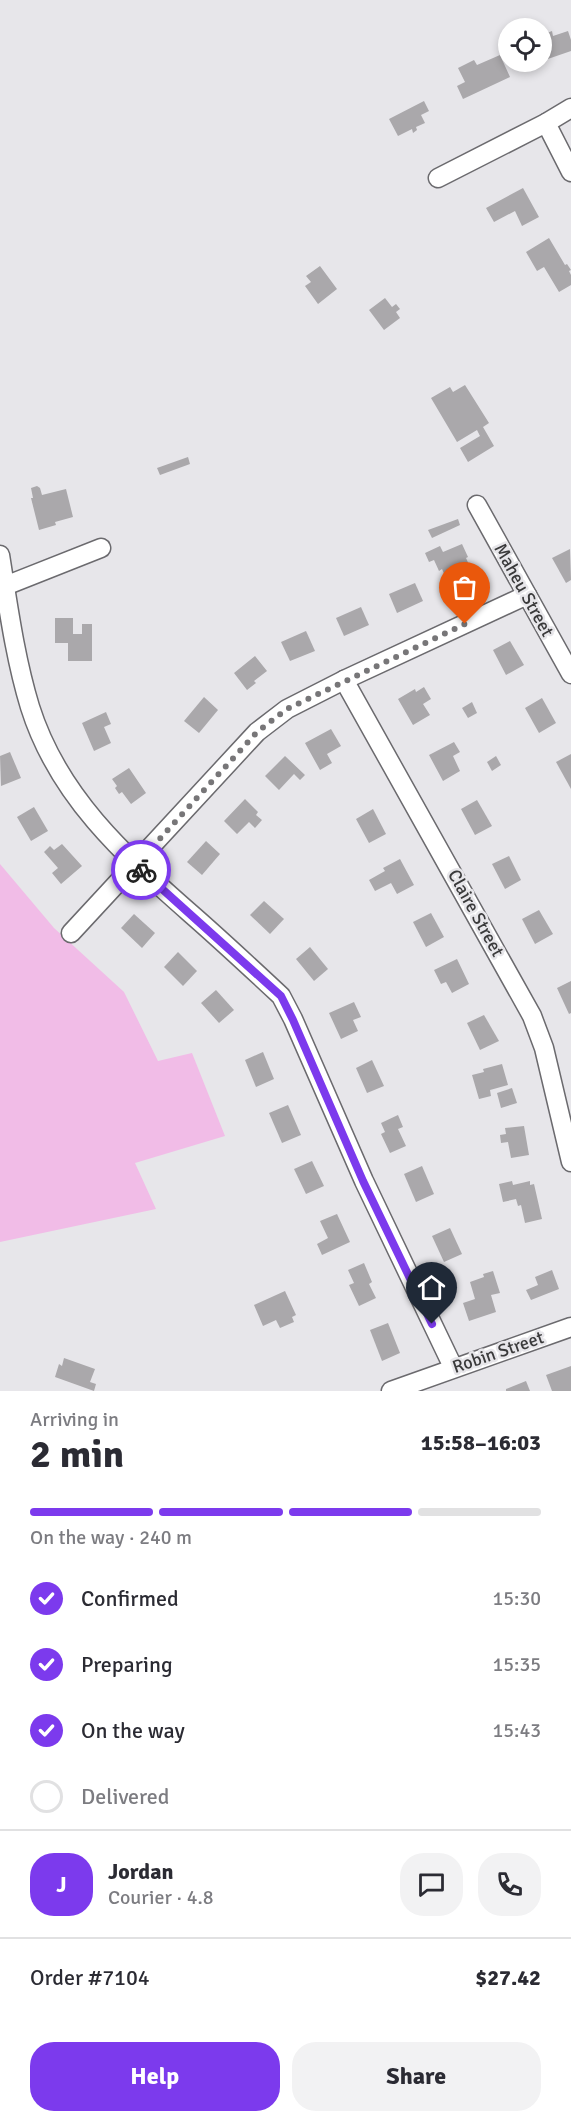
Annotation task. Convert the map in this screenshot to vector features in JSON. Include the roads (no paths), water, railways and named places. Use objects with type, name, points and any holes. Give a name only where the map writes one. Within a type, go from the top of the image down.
[{"type":"street","points":[[438,178],[571,108]]},
{"type":"street","points":[[546,123],[571,172]]},
{"type":"street","name":"Maheu Street","points":[[477,505],[571,674]]},
{"type":"street","points":[[3,587],[101,548]]},
{"type":"street","points":[[0,555],[3,587],[30,708],[55,762],[82,806],[101,830],[136,865],[281,996],[363,1181],[453,1367]]},
{"type":"street","points":[[71,933],[257,732],[287,709],[527,595]]},
{"type":"street","name":"Claire Street","points":[[344,680],[531,1016],[544,1048],[571,1162]]},
{"type":"street","name":"Robin Street","points":[[391,1391],[453,1367],[571,1327]]}]
